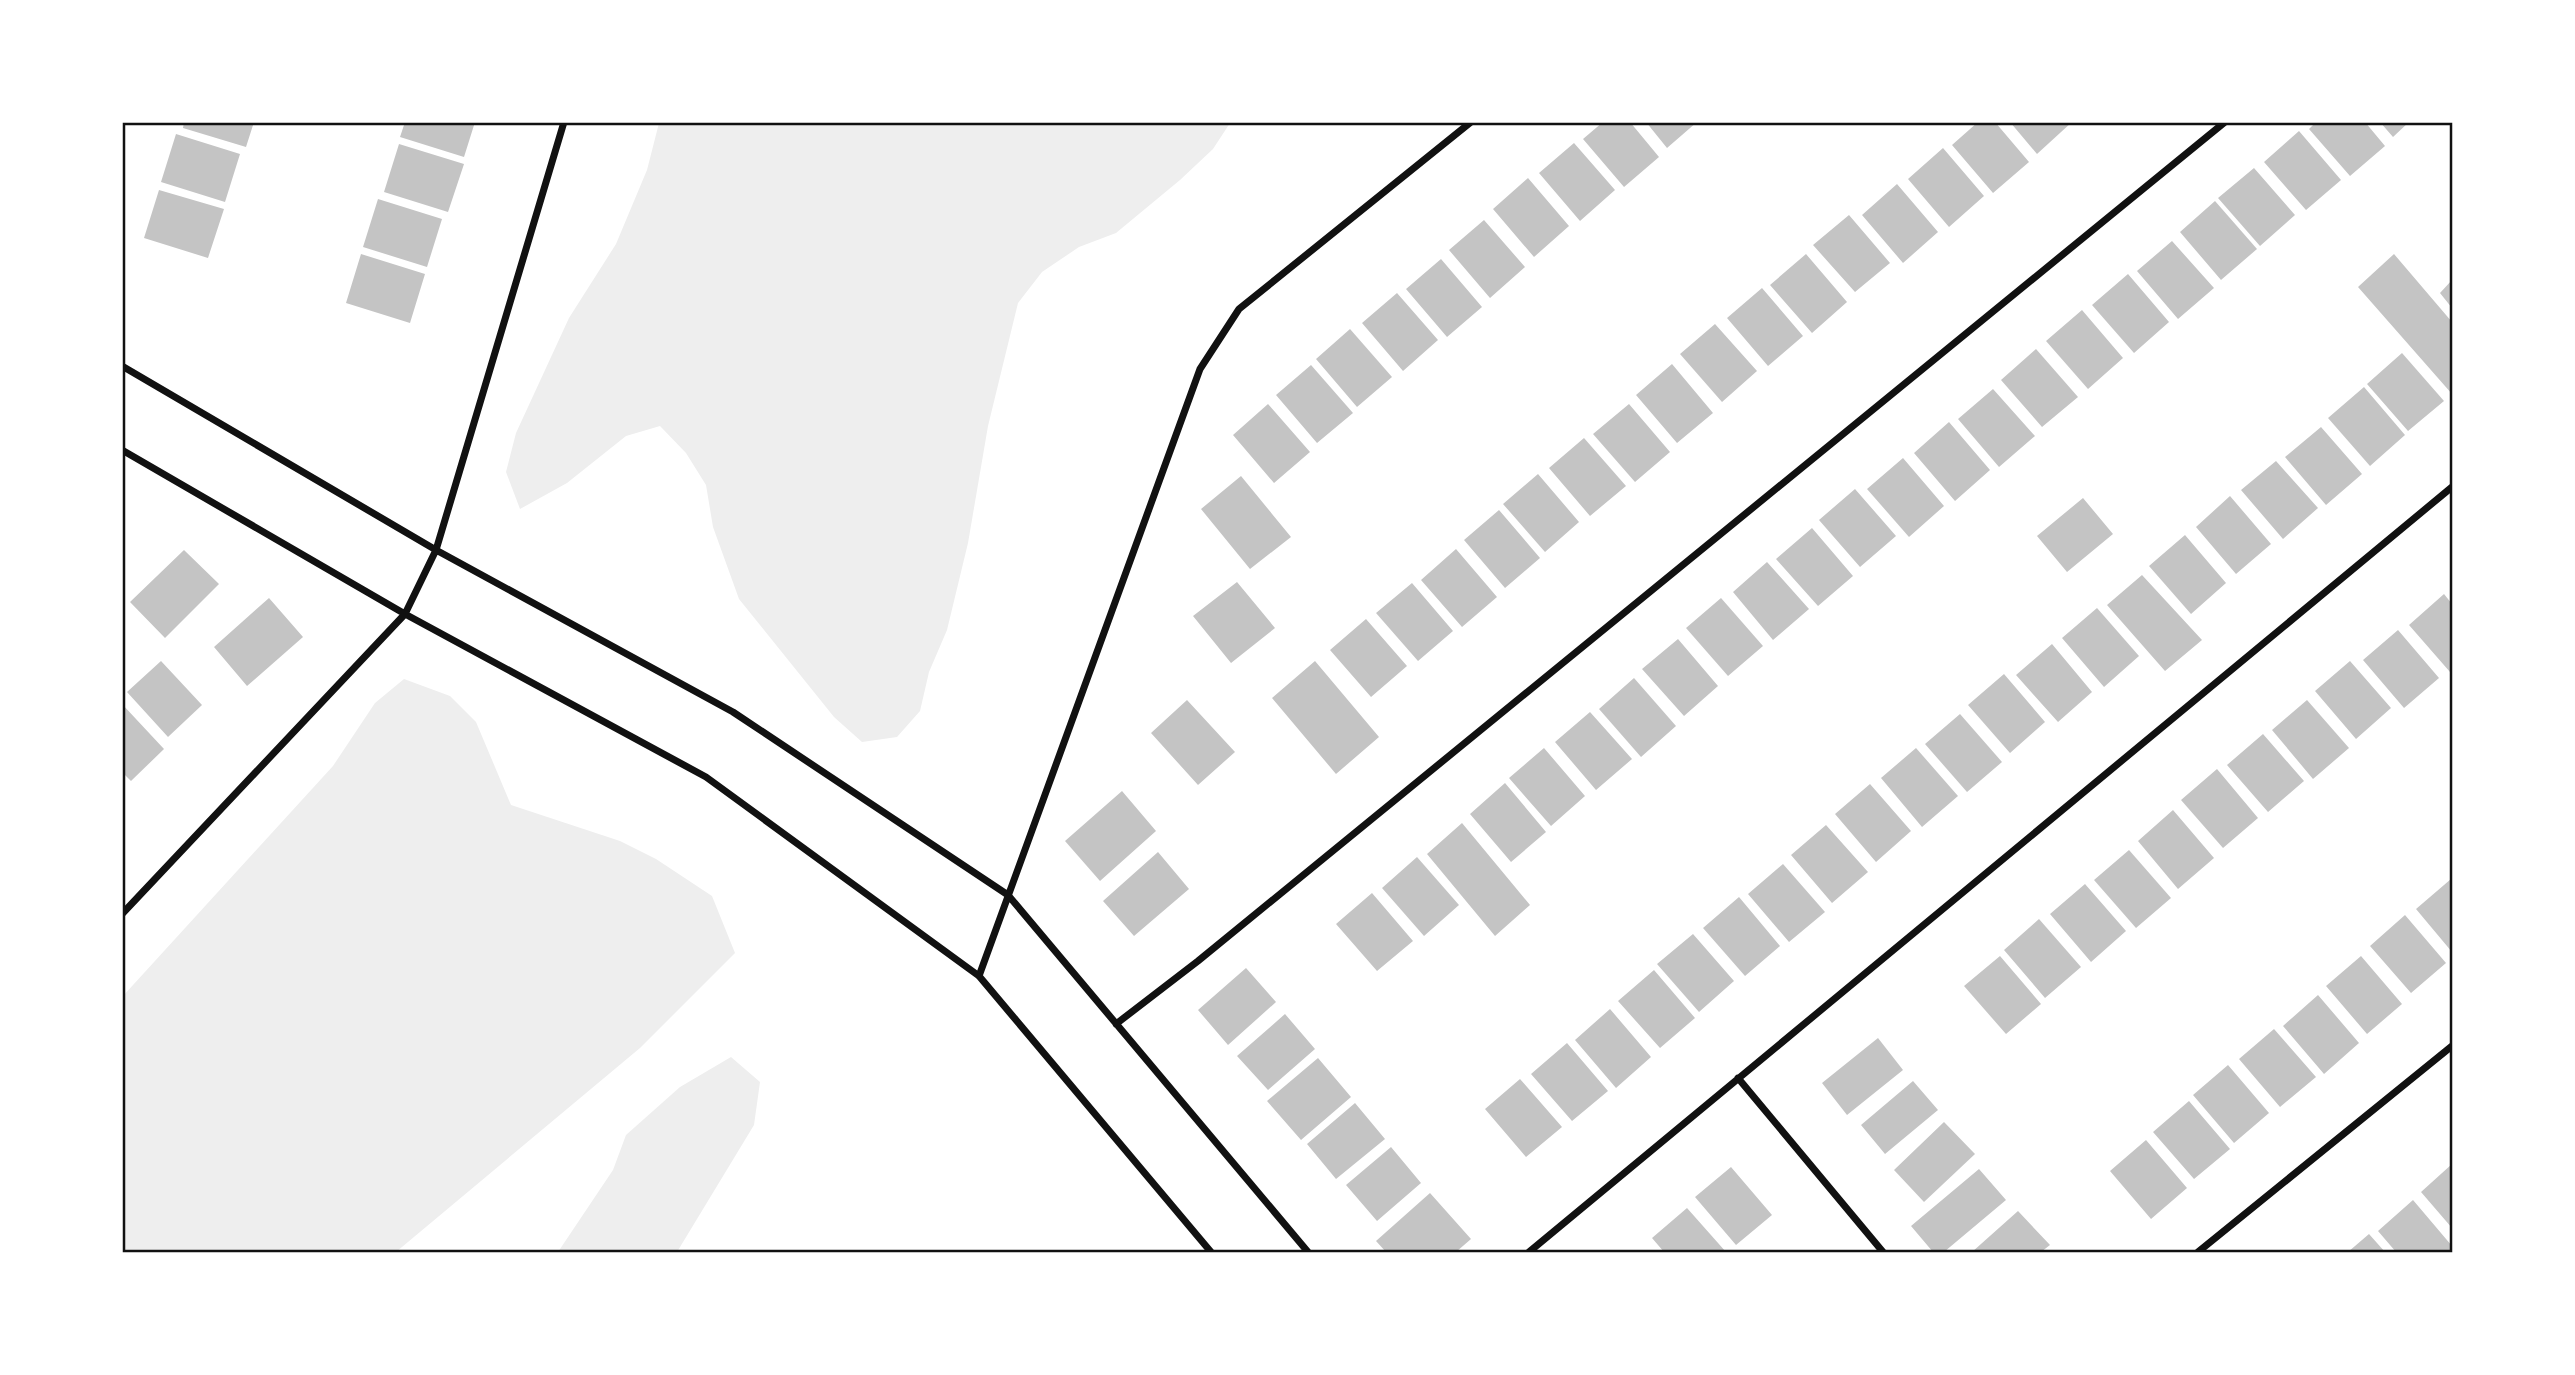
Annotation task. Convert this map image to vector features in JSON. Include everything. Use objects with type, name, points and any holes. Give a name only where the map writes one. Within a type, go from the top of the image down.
[{"type":"street","points":[[122,914],[405,614],[436,550],[564,122]]},
{"type":"street","points":[[979,975],[1200,369],[1239,309],[1471,122]]},
{"type":"street","points":[[1116,1024],[1198,961],[2225,122]]},
{"type":"street","points":[[122,366],[436,550],[733,712],[1008,895],[1308,1252]]},
{"type":"street","points":[[122,450],[405,614],[706,777],[979,975],[1211,1252]]},
{"type":"street","points":[[1529,1252],[2452,486]]},
{"type":"street","points":[[2199,1252],[2452,1046]]},
{"type":"street","points":[[1738,1078],[1883,1252]]},
{"type":"shaded area","points":[[659,123],[1230,123],[1213,149],[1180,180],[1116,233],[1079,247],[1042,272],[1018,303],[988,426],[968,543],[947,630],[929,672],[920,711],[897,737],[862,742],[834,717],[739,599],[713,527],[706,485],[686,453],[660,426],[626,436],[567,483],[520,509],[506,472],[516,433],[569,318],[616,244],[647,170]]},
{"type":"shaded area","points":[[404,679],[450,696],[476,722],[511,805],[620,841],[656,859],[712,896],[735,953],[640,1048],[396,1252],[123,1252],[123,996],[333,766],[375,703]]},
{"type":"shaded area","points":[[731,1057],[760,1082],[754,1125],[677,1252],[558,1252],[613,1170],[626,1135],[680,1087]]},
{"type":"building","points":[[184,122],[254,122],[246,147],[183,128]]},
{"type":"building","points":[[405,122],[475,122],[464,157],[400,137]]},
{"type":"building","points":[[1603,122],[1630,122],[1659,157],[1624,187],[1583,139]]},
{"type":"building","points":[[1646,122],[1697,122],[1667,148]]},
{"type":"building","points":[[1978,122],[1995,122],[2029,162],[1993,193],[1952,145]]},
{"type":"building","points":[[2010,122],[2072,122],[2037,154]]},
{"type":"building","points":[[2316,122],[2365,122],[2385,146],[2350,176],[2309,129]]},
{"type":"building","points":[[2380,122],[2409,122],[2393,137]]},
{"type":"building","points":[[2299,131],[2341,180],[2306,210],[2264,162]]},
{"type":"building","points":[[176,134],[240,154],[225,202],[161,182]]},
{"type":"building","points":[[1574,143],[1615,190],[1580,221],[1539,173]]},
{"type":"building","points":[[399,144],[464,164],[448,212],[384,192]]},
{"type":"building","points":[[1943,148],[1984,196],[1949,227],[1908,179]]},
{"type":"building","points":[[2254,168],[2295,215],[2260,246],[2218,198]]},
{"type":"building","points":[[1528,178],[1569,226],[1534,257],[1493,209]]},
{"type":"building","points":[[1897,184],[1938,232],[1903,263],[1862,215]]},
{"type":"building","points":[[159,190],[224,209],[208,258],[144,238]]},
{"type":"building","points":[[378,199],[442,219],[427,267],[363,247]]},
{"type":"building","points":[[2215,201],[2257,249],[2221,280],[2180,232]]},
{"type":"building","points":[[1849,215],[1890,263],[1855,292],[1813,245]]},
{"type":"building","points":[[1484,220],[1525,267],[1490,298],[1449,250]]},
{"type":"building","points":[[2172,241],[2214,288],[2178,319],[2137,271]]},
{"type":"building","points":[[361,254],[425,274],[410,323],[346,303]]},
{"type":"building","points":[[1806,254],[1847,302],[1812,333],[1770,285]]},
{"type":"building","points":[[2394,254],[2452,322],[2452,394],[2358,287]]},
{"type":"building","points":[[1441,259],[1482,307],[1447,337],[1406,289]]},
{"type":"building","points":[[2128,274],[2169,322],[2134,353],[2092,305]]},
{"type":"building","points":[[2452,280],[2452,308],[2440,293]]},
{"type":"building","points":[[1762,288],[1803,336],[1768,366],[1727,318]]},
{"type":"building","points":[[1397,293],[1438,340],[1403,371],[1362,323]]},
{"type":"building","points":[[2082,310],[2123,358],[2088,389],[2046,341]]},
{"type":"building","points":[[1715,324],[1757,371],[1722,402],[1680,354]]},
{"type":"building","points":[[1350,329],[1392,377],[1357,407],[1316,359]]},
{"type":"building","points":[[2036,349],[2078,397],[2042,427],[2001,380]]},
{"type":"building","points":[[2402,353],[2444,401],[2408,431],[2367,384]]},
{"type":"building","points":[[1672,364],[1713,413],[1677,443],[1636,395]]},
{"type":"building","points":[[1311,365],[1353,413],[1317,443],[1276,395]]},
{"type":"building","points":[[2364,387],[2405,435],[2370,466],[2328,418]]},
{"type":"building","points":[[1993,389],[2035,436],[1999,467],[1958,419]]},
{"type":"building","points":[[1268,404],[1310,452],[1274,483],[1233,435]]},
{"type":"building","points":[[1629,404],[1670,452],[1635,482],[1593,434]]},
{"type":"building","points":[[1949,422],[1990,470],[1955,501],[1914,453]]},
{"type":"building","points":[[2321,427],[2362,474],[2326,505],[2285,457]]},
{"type":"building","points":[[1584,438],[1626,486],[1590,516],[1549,468]]},
{"type":"building","points":[[1903,458],[1944,506],[1909,537],[1867,489]]},
{"type":"building","points":[[2276,461],[2318,508],[2283,539],[2241,490]]},
{"type":"building","points":[[1538,474],[1579,522],[1545,552],[1503,504]]},
{"type":"building","points":[[1241,476],[1291,537],[1250,569],[1201,509]]},
{"type":"building","points":[[1855,489],[1896,536],[1860,567],[1819,520]]},
{"type":"building","points":[[2230,496],[2271,544],[2236,574],[2196,527]]},
{"type":"building","points":[[2083,498],[2113,534],[2067,572],[2037,536]]},
{"type":"building","points":[[1499,510],[1540,558],[1505,588],[1464,540]]},
{"type":"building","points":[[1812,528],[1853,576],[1818,606],[1776,559]]},
{"type":"building","points":[[2185,535],[2226,583],[2191,614],[2149,566]]},
{"type":"building","points":[[1456,549],[1497,597],[1462,627],[1421,580]]},
{"type":"building","points":[[184,550],[219,584],[165,638],[130,602]]},
{"type":"building","points":[[1767,562],[1809,609],[1773,640],[1733,592]]},
{"type":"building","points":[[2142,575],[2202,640],[2165,671],[2107,605]]},
{"type":"building","points":[[1237,582],[1275,628],[1231,663],[1193,616]]},
{"type":"building","points":[[1412,583],[1453,631],[1418,661],[1376,613]]},
{"type":"building","points":[[2444,594],[2452,604],[2450,672],[2409,625]]},
{"type":"building","points":[[269,598],[303,637],[247,686],[214,647]]},
{"type":"building","points":[[1721,598],[1763,646],[1728,676],[1686,628]]},
{"type":"building","points":[[2097,608],[2139,656],[2104,687],[2062,638]]},
{"type":"building","points":[[1366,619],[1407,666],[1371,697],[1330,650]]},
{"type":"building","points":[[2398,630],[2439,678],[2404,708],[2363,660]]},
{"type":"building","points":[[1678,639],[1718,686],[1684,716],[1642,669]]},
{"type":"building","points":[[2052,644],[2092,692],[2058,722],[2016,675]]},
{"type":"building","points":[[161,661],[202,705],[168,737],[127,692]]},
{"type":"building","points":[[1315,661],[1379,737],[1336,774],[1272,698]]},
{"type":"building","points":[[2350,661],[2391,708],[2356,739],[2315,691]]},
{"type":"building","points":[[2004,674],[2045,722],[2010,753],[1968,705]]},
{"type":"building","points":[[1634,678],[1676,726],[1641,757],[1599,709]]},
{"type":"building","points":[[1187,700],[1235,752],[1198,785],[1151,733]]},
{"type":"building","points":[[2307,700],[2349,748],[2313,779],[2272,730]]},
{"type":"building","points":[[122,704],[164,749],[131,781],[122,772]]},
{"type":"building","points":[[1590,712],[1632,759],[1596,790],[1555,742]]},
{"type":"building","points":[[1960,714],[2002,762],[1967,792],[1925,744]]},
{"type":"building","points":[[2263,734],[2304,781],[2268,812],[2227,765]]},
{"type":"building","points":[[1544,748],[1585,796],[1551,826],[1509,778]]},
{"type":"building","points":[[1916,748],[1958,796],[1922,827],[1881,778]]},
{"type":"building","points":[[2217,769],[2258,818],[2223,848],[2181,800]]},
{"type":"building","points":[[1505,783],[1546,832],[1511,862],[1470,814]]},
{"type":"building","points":[[1870,784],[1911,831],[1876,862],[1835,814]]},
{"type":"building","points":[[1122,791],[1156,831],[1100,881],[1065,841]]},
{"type":"building","points":[[2173,810],[2214,858],[2178,889],[2138,841]]},
{"type":"building","points":[[1462,823],[1530,905],[1495,936],[1427,854]]},
{"type":"building","points":[[1826,825],[1868,872],[1832,903],[1791,855]]},
{"type":"building","points":[[2129,850],[2171,898],[2136,928],[2094,880]]},
{"type":"building","points":[[1158,852],[1189,889],[1134,936],[1103,901]]},
{"type":"building","points":[[1417,857],[1459,905],[1424,936],[1382,888]]},
{"type":"building","points":[[1783,864],[1825,912],[1789,942],[1748,894]]},
{"type":"building","points":[[2451,879],[2452,881],[2452,952],[2416,909]]},
{"type":"building","points":[[2085,884],[2126,931],[2091,962],[2050,914]]},
{"type":"building","points":[[1372,893],[1413,941],[1377,971],[1336,924]]},
{"type":"building","points":[[1739,897],[1780,946],[1745,976],[1703,928]]},
{"type":"building","points":[[2405,915],[2446,963],[2411,993],[2370,946]]},
{"type":"building","points":[[2039,919],[2081,967],[2045,998],[2004,950]]},
{"type":"building","points":[[1693,934],[1734,981],[1699,1012],[1657,964]]},
{"type":"building","points":[[2000,956],[2041,1004],[2006,1034],[1964,986]]},
{"type":"building","points":[[2361,956],[2402,1004],[2367,1034],[2326,986]]},
{"type":"building","points":[[1246,968],[1276,1002],[1228,1045],[1198,1010]]},
{"type":"building","points":[[1654,970],[1695,1018],[1660,1048],[1618,1001]]},
{"type":"building","points":[[2318,995],[2359,1043],[2324,1074],[2283,1026]]},
{"type":"building","points":[[1610,1009],[1651,1057],[1616,1088],[1575,1040]]},
{"type":"building","points":[[1285,1014],[1315,1049],[1268,1090],[1237,1056]]},
{"type":"building","points":[[2274,1029],[2316,1077],[2280,1107],[2239,1059]]},
{"type":"building","points":[[1878,1038],[1903,1070],[1847,1115],[1822,1083]]},
{"type":"building","points":[[1567,1043],[1608,1091],[1572,1121],[1531,1074]]},
{"type":"building","points":[[1318,1058],[1351,1097],[1301,1140],[1267,1101]]},
{"type":"building","points":[[2228,1065],[2269,1113],[2234,1143],[2193,1095]]},
{"type":"building","points":[[1520,1079],[1562,1127],[1526,1157],[1485,1109]]},
{"type":"building","points":[[1913,1081],[1938,1110],[1885,1154],[1861,1125]]},
{"type":"building","points":[[2189,1101],[2230,1149],[2194,1179],[2153,1132]]},
{"type":"building","points":[[1355,1103],[1385,1139],[1336,1179],[1307,1144]]},
{"type":"building","points":[[1944,1122],[1975,1154],[1924,1202],[1894,1170]]},
{"type":"building","points":[[2146,1140],[2187,1188],[2151,1219],[2110,1171]]},
{"type":"building","points":[[1391,1147],[1421,1183],[1377,1221],[1346,1185]]},
{"type":"building","points":[[2452,1164],[2452,1228],[2421,1192]]},
{"type":"building","points":[[1731,1167],[1772,1215],[1736,1245],[1695,1197]]},
{"type":"building","points":[[1979,1169],[2006,1200],[1944,1252],[1933,1252],[1911,1226]]},
{"type":"building","points":[[1430,1193],[1471,1239],[1456,1252],[1386,1252],[1376,1241]]},
{"type":"building","points":[[2413,1200],[2452,1246],[2450,1252],[2396,1252],[2378,1231]]},
{"type":"building","points":[[1687,1208],[1726,1252],[1664,1252],[1652,1238]]},
{"type":"building","points":[[2018,1211],[2050,1245],[2041,1252],[1972,1252]]},
{"type":"building","points":[[2369,1234],[2385,1252],[2348,1252]]}]
